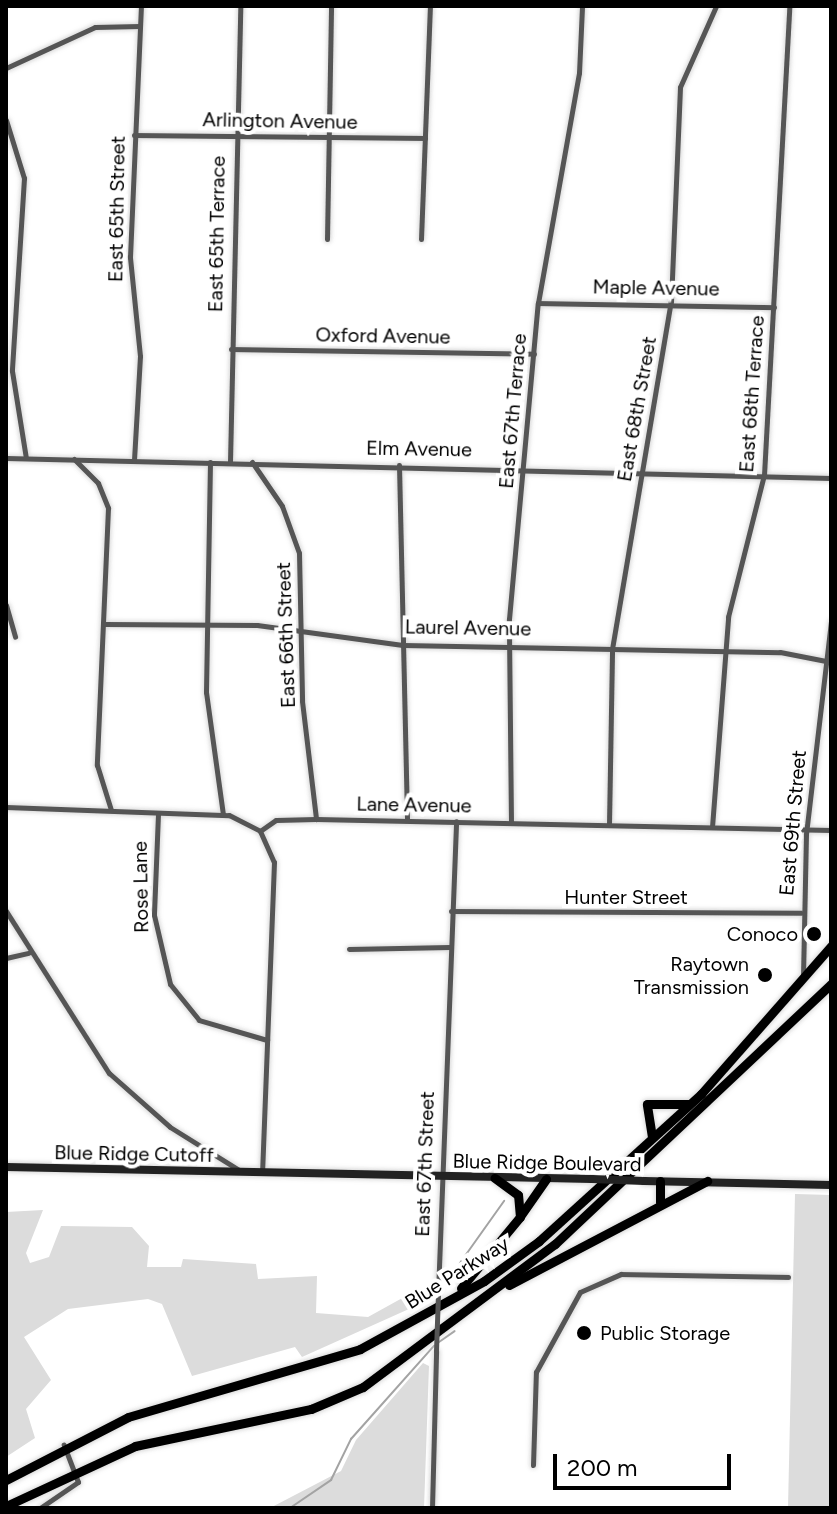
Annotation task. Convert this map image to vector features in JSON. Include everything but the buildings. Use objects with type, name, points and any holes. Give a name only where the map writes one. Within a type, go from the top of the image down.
[{"type":"highway","name":"Blue Parkway","points":[[6,1480],[64,1445],[163,1405],[360,1349],[510,1262],[692,1103],[803,982],[831,946]]},
{"type":"highway","name":"Blue Parkway","points":[[7,1507],[76,1468],[166,1437],[343,1398],[465,1312],[567,1233],[831,984]]},
{"type":"highway","points":[[652,1140],[647,1104],[692,1103]]},
{"type":"highway","points":[[495,1178],[518,1195],[520,1217]]},
{"type":"highway","points":[[360,1349],[466,1285],[546,1179]]},
{"type":"highway","points":[[654,1207],[663,1195],[660,1181]]},
{"type":"highway","points":[[465,1312],[707,1181]]},
{"type":"main road","name":"Blue Ridge Cutoff","points":[[6,1167],[262,1173]]},
{"type":"main road","name":"Blue Ridge Boulevard","points":[[262,1173],[831,1185]]},
{"type":"street","name":"East 65th Street","points":[[134,460],[140,356],[130,257],[141,6]]},
{"type":"street","name":"East 65th Terrace","points":[[230,462],[234,136],[240,6]]},
{"type":"street","points":[[327,239],[331,6]]},
{"type":"street","points":[[421,239],[430,6]]},
{"type":"street","name":"East 67th Terrace","points":[[511,823],[510,644],[538,303],[581,62],[582,6]]},
{"type":"street","name":"East 68th Terrace","points":[[712,827],[733,587],[764,475],[789,6]]},
{"type":"street","name":"East 68th Street","points":[[609,825],[612,649],[671,302],[680,87],[713,7]]},
{"type":"street","points":[[6,68],[95,27],[140,26]]},
{"type":"street","points":[[6,120],[24,178],[12,371],[26,458]]},
{"type":"street","name":"Arlington Avenue","points":[[134,135],[425,138]]},
{"type":"street","name":"Maple Avenue","points":[[538,303],[671,302],[774,307]]},
{"type":"street","name":"Oxford Avenue","points":[[231,349],[534,354]]},
{"type":"street","name":"Elm Avenue","points":[[6,458],[643,468],[831,478]]},
{"type":"street","points":[[74,459],[98,483],[108,508],[97,765],[111,810]]},
{"type":"street","points":[[210,461],[206,692],[223,815]]},
{"type":"street","name":"East 66th Street","points":[[251,462],[292,529],[303,574],[302,629],[316,819]]},
{"type":"street","points":[[399,465],[407,820]]},
{"type":"street","points":[[6,605],[15,637]]},
{"type":"street","name":"East 69th Street","points":[[803,982],[801,913],[821,660],[831,621]]},
{"type":"street","name":"Laurel Avenue","points":[[105,624],[207,624],[302,629],[403,645],[510,644],[725,652],[831,662]]},
{"type":"street","points":[[6,807],[223,815],[260,831],[274,862],[262,1173]]},
{"type":"street","name":"Rose Lane","points":[[158,814],[154,915],[170,984],[199,1020],[267,1040]]},
{"type":"street","name":"Lane Avenue","points":[[260,831],[276,820],[316,819],[831,830]]},
{"type":"street","name":"East 67th Street","points":[[432,1508],[439,1176],[456,821]]},
{"type":"street","points":[[6,911],[28,953],[109,1073],[170,1127],[244,1173]]},
{"type":"street","name":"Hunter Street","points":[[451,911],[801,913]]},
{"type":"street","points":[[349,949],[450,947]]},
{"type":"street","points":[[6,958],[28,953]]},
{"type":"street","points":[[533,1465],[541,1355],[580,1292],[606,1277],[788,1277]]},
{"type":"street","points":[[40,1508],[75,1486],[76,1468],[64,1445]]},
{"type":"shaded area","points":[[795,1194],[831,1195],[831,1508],[788,1508]]},
{"type":"shaded area","points":[[43,1210],[26,1253],[30,1263],[49,1257],[61,1226],[132,1227],[149,1246],[147,1267],[181,1267],[183,1259],[256,1264],[258,1279],[317,1276],[316,1313],[368,1317],[424,1286],[431,1286],[429,1300],[302,1357],[295,1347],[192,1376],[162,1304],[148,1299],[68,1309],[24,1337],[51,1380],[26,1409],[35,1438],[6,1457],[6,1212]]},
{"type":"shaded area","points":[[423,1363],[429,1366],[424,1508],[270,1508],[341,1471],[356,1440]]},
{"type":"waterway","points":[[455,1270],[504,1201]]},
{"type":"waterway","points":[[439,1342],[455,1331]]},
{"type":"waterway","points":[[290,1508],[331,1480],[351,1439],[434,1346]]},
{"type":"place","name":"Conoco","points":[[814,934]]},
{"type":"place","name":"Raytown Transmission","points":[[765,975]]},
{"type":"place","name":"Public Storage","points":[[584,1333]]}]
